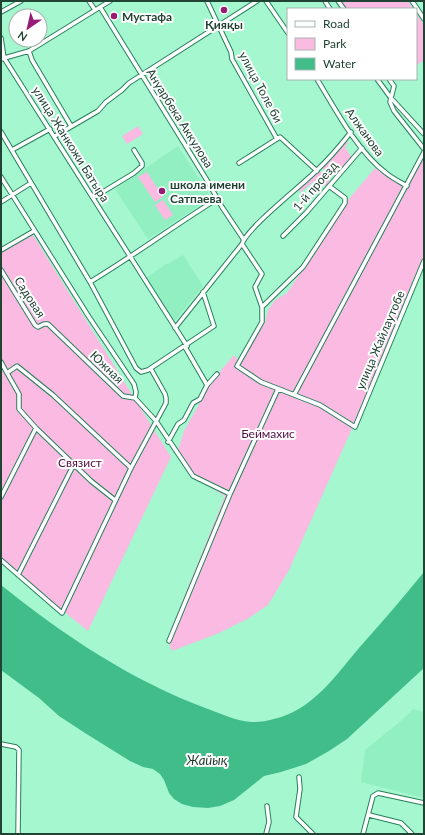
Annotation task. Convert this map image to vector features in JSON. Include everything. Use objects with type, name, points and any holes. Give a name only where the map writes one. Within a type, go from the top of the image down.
[{"type":"street","points":[[1,12],[21,1]]},
{"type":"street","points":[[89,1],[95,10]]},
{"type":"street","points":[[3,59],[29,51],[110,1]]},
{"type":"street","name":"улица Толе би","points":[[207,1],[231,52],[232,59],[276,139]]},
{"type":"street","points":[[55,136],[98,111],[106,102],[142,75],[257,1]]},
{"type":"street","points":[[266,1],[287,32]]},
{"type":"street","name":"Ануарбека Аккулова","points":[[100,7],[262,274],[256,287],[262,307]]},
{"type":"street","points":[[417,8],[424,19]]},
{"type":"street","name":"улица Жанкожи Батыра","points":[[1,38],[3,59],[50,128],[131,257],[186,346],[207,385]]},
{"type":"street","points":[[29,51],[32,60],[72,126]]},
{"type":"street","name":"Алжанова","points":[[318,80],[350,132],[376,165],[387,174],[407,186]]},
{"type":"street","points":[[378,80],[391,98],[424,134]]},
{"type":"street","points":[[329,186],[345,198],[345,203],[303,267],[262,307],[262,322],[237,366],[261,382],[294,395],[407,186],[424,150],[394,111],[390,102],[394,86],[390,80]]},
{"type":"street","points":[[12,150],[50,128]]},
{"type":"street","points":[[1,132],[90,282],[136,368],[141,372],[149,370],[214,326],[203,292]]},
{"type":"street","points":[[175,328],[257,225],[317,171],[350,132]]},
{"type":"street","points":[[239,163],[280,137],[317,171]]},
{"type":"street","name":"1-й проезд","points":[[283,236],[306,213],[362,148]]},
{"type":"street","points":[[93,198],[140,168],[142,163],[134,150]]},
{"type":"street","points":[[1,177],[89,317],[134,384],[136,392],[135,398]]},
{"type":"street","points":[[1,202],[31,182]]},
{"type":"street","points":[[90,282],[131,257],[185,219],[217,199]]},
{"type":"street","points":[[1,250],[34,231]]},
{"type":"street","name":"улица Жайлаутобе","points":[[294,395],[320,405],[355,427],[424,262]]},
{"type":"street","name":"Садовая","points":[[1,270],[35,325],[38,327],[46,323]]},
{"type":"street","name":"Южная","points":[[46,323],[123,396],[135,398],[156,421],[168,442],[193,476],[230,494]]},
{"type":"street","points":[[1,362],[19,394],[19,409],[36,428],[76,466],[115,500]]},
{"type":"street","points":[[7,373],[18,366],[53,395],[131,468]]},
{"type":"street","points":[[1,560],[62,613],[115,500],[166,403],[166,398],[149,370]]},
{"type":"street","points":[[168,442],[178,424],[184,420],[193,403],[200,399],[207,385],[217,374]]},
{"type":"street","points":[[169,641],[230,494],[278,389]]},
{"type":"street","points":[[1,497],[36,428]]},
{"type":"street","points":[[18,575],[72,468],[76,466]]},
{"type":"street","points":[[1,744],[16,747],[19,750],[18,834]]},
{"type":"street","points":[[299,777],[300,789],[296,817],[313,834]]},
{"type":"street","points":[[363,834],[373,796],[378,793],[424,803]]},
{"type":"street","points":[[266,834],[269,822],[267,806]]},
{"type":"street","points":[[368,815],[401,823],[412,834]]},
{"type":"shaded area","name":"школа имени Сатпаева","points":[[178,146],[209,194],[205,202],[148,239],[115,189]]},
{"type":"shaded area","points":[[183,255],[203,286],[174,322],[146,278],[166,264]]},
{"type":"shaded area","points":[[413,709],[424,712],[424,798],[361,782],[365,750],[402,720]]},
{"type":"green space","points":[[340,1],[408,1],[412,8],[345,8]]},
{"type":"green space","points":[[417,14],[424,25],[424,60],[417,65]]},
{"type":"green space","points":[[138,126],[143,134],[127,144],[122,136]]},
{"type":"green space","points":[[346,142],[349,142],[345,147],[352,158],[335,176],[322,168]]},
{"type":"green space","name":"Беймахис","points":[[424,148],[424,255],[350,433],[289,570],[268,605],[249,618],[219,633],[172,651],[167,639],[225,496],[198,480],[178,450],[184,431],[212,381],[234,355],[240,362],[265,323],[268,310],[275,300],[287,293],[349,199],[375,168],[403,187]]},
{"type":"green space","points":[[319,171],[324,173],[330,182],[327,185],[324,186],[318,181],[314,181],[301,192],[297,190]]},
{"type":"green space","points":[[147,172],[163,197],[155,202],[138,177]]},
{"type":"green space","points":[[163,200],[173,215],[165,220],[155,205]]},
{"type":"green space","name":"Связист","points":[[33,235],[171,457],[88,631],[1,561],[1,253]]},
{"type":"water","name":"Жайық","points":[[424,572],[424,668],[347,739],[306,764],[264,776],[234,800],[220,806],[208,808],[193,807],[182,804],[174,799],[169,793],[160,774],[153,769],[143,767],[130,761],[59,716],[39,698],[1,670],[1,585],[49,622],[125,671],[180,698],[234,719],[262,722],[295,711],[322,691]]},
{"type":"place","name":"Қияқы","points":[[224,10]]},
{"type":"place","name":"Мустафа","points":[[114,16]]},
{"type":"place","name":"школа имени Сатпаева","points":[[162,191]]}]
